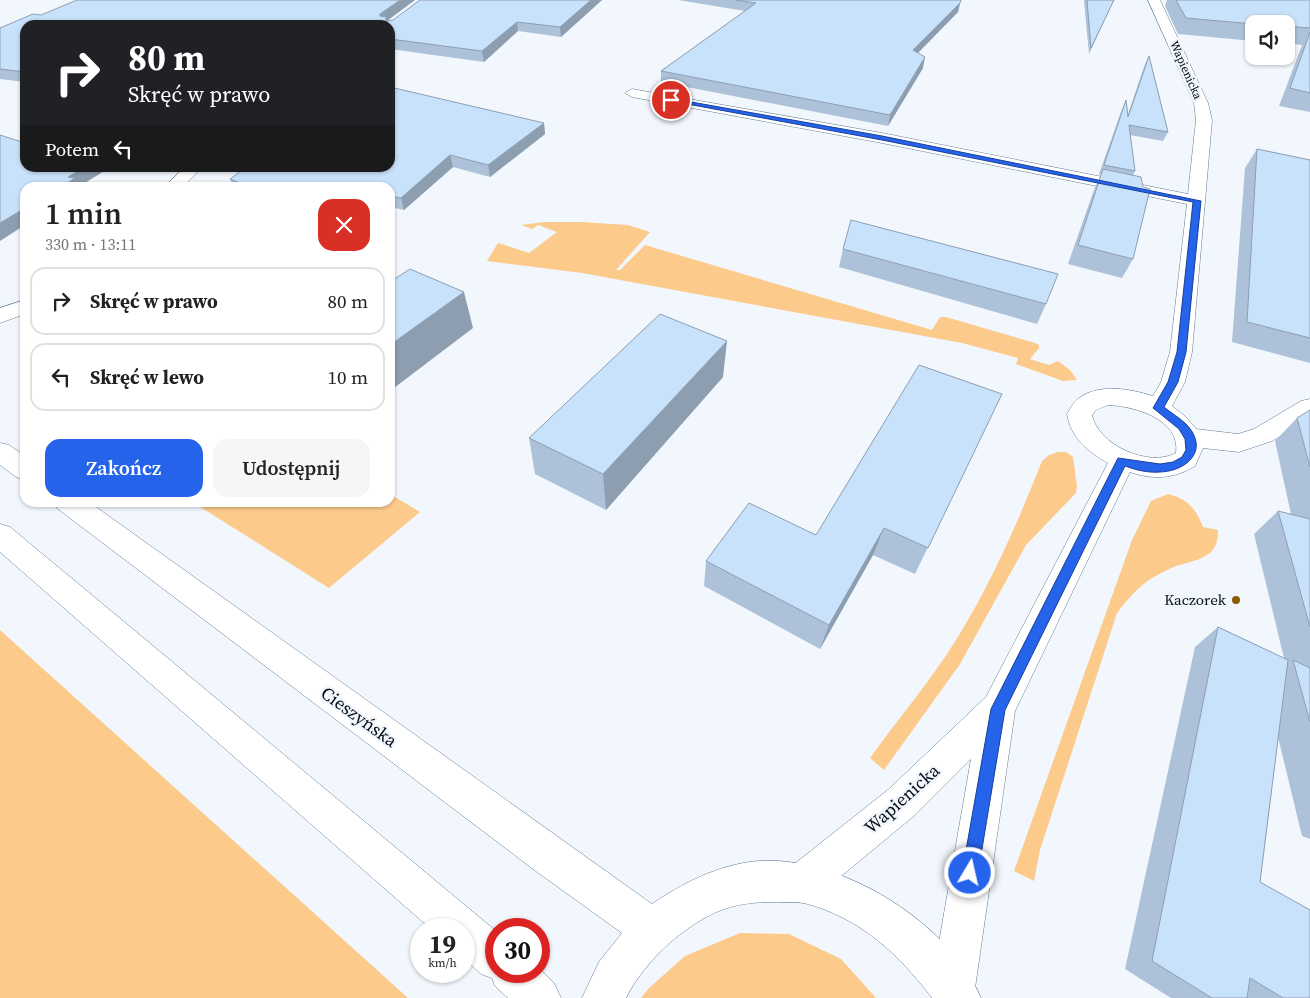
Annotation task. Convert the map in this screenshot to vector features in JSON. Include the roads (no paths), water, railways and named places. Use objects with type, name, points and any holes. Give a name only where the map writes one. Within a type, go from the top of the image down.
[{"type":"street","name":"Wapienicka","points":[[1154,0],[1201,103],[1204,120],[1181,352],[1173,382],[1158,408]]},
{"type":"street","points":[[632,93],[882,138],[1197,201]]},
{"type":"street","points":[[178,182],[189,172]]},
{"type":"street","points":[[0,316],[20,308]]},
{"type":"street","points":[[1117,397],[1145,402],[1158,408],[1182,427],[1190,438],[1191,450],[1186,459],[1175,466],[1160,468],[1141,467],[1122,461],[1104,452],[1082,428],[1080,418],[1083,410],[1096,399],[1117,397]]},
{"type":"street","points":[[1190,438],[1239,443],[1263,435],[1310,407]]},
{"type":"street","points":[[0,452],[20,466]]},
{"type":"street","name":"Wapienicka","points":[[956,993],[973,854],[998,709],[1122,461]]},
{"type":"street","name":"Cieszyńska","points":[[75,507],[551,858],[652,929]]},
{"type":"street","points":[[0,535],[450,918]]},
{"type":"street","name":"Wapienicka","points":[[802,883],[902,802],[998,709]]},
{"type":"street","points":[[604,998],[614,977],[652,929],[698,898],[749,882],[802,883],[834,893],[866,907],[889,923],[926,955],[956,993]]},
{"type":"street","points":[[475,940],[485,949]]},
{"type":"street","points":[[523,983],[539,998]]},
{"type":"place","name":"Kaczorek","points":[[1236,600]]}]
